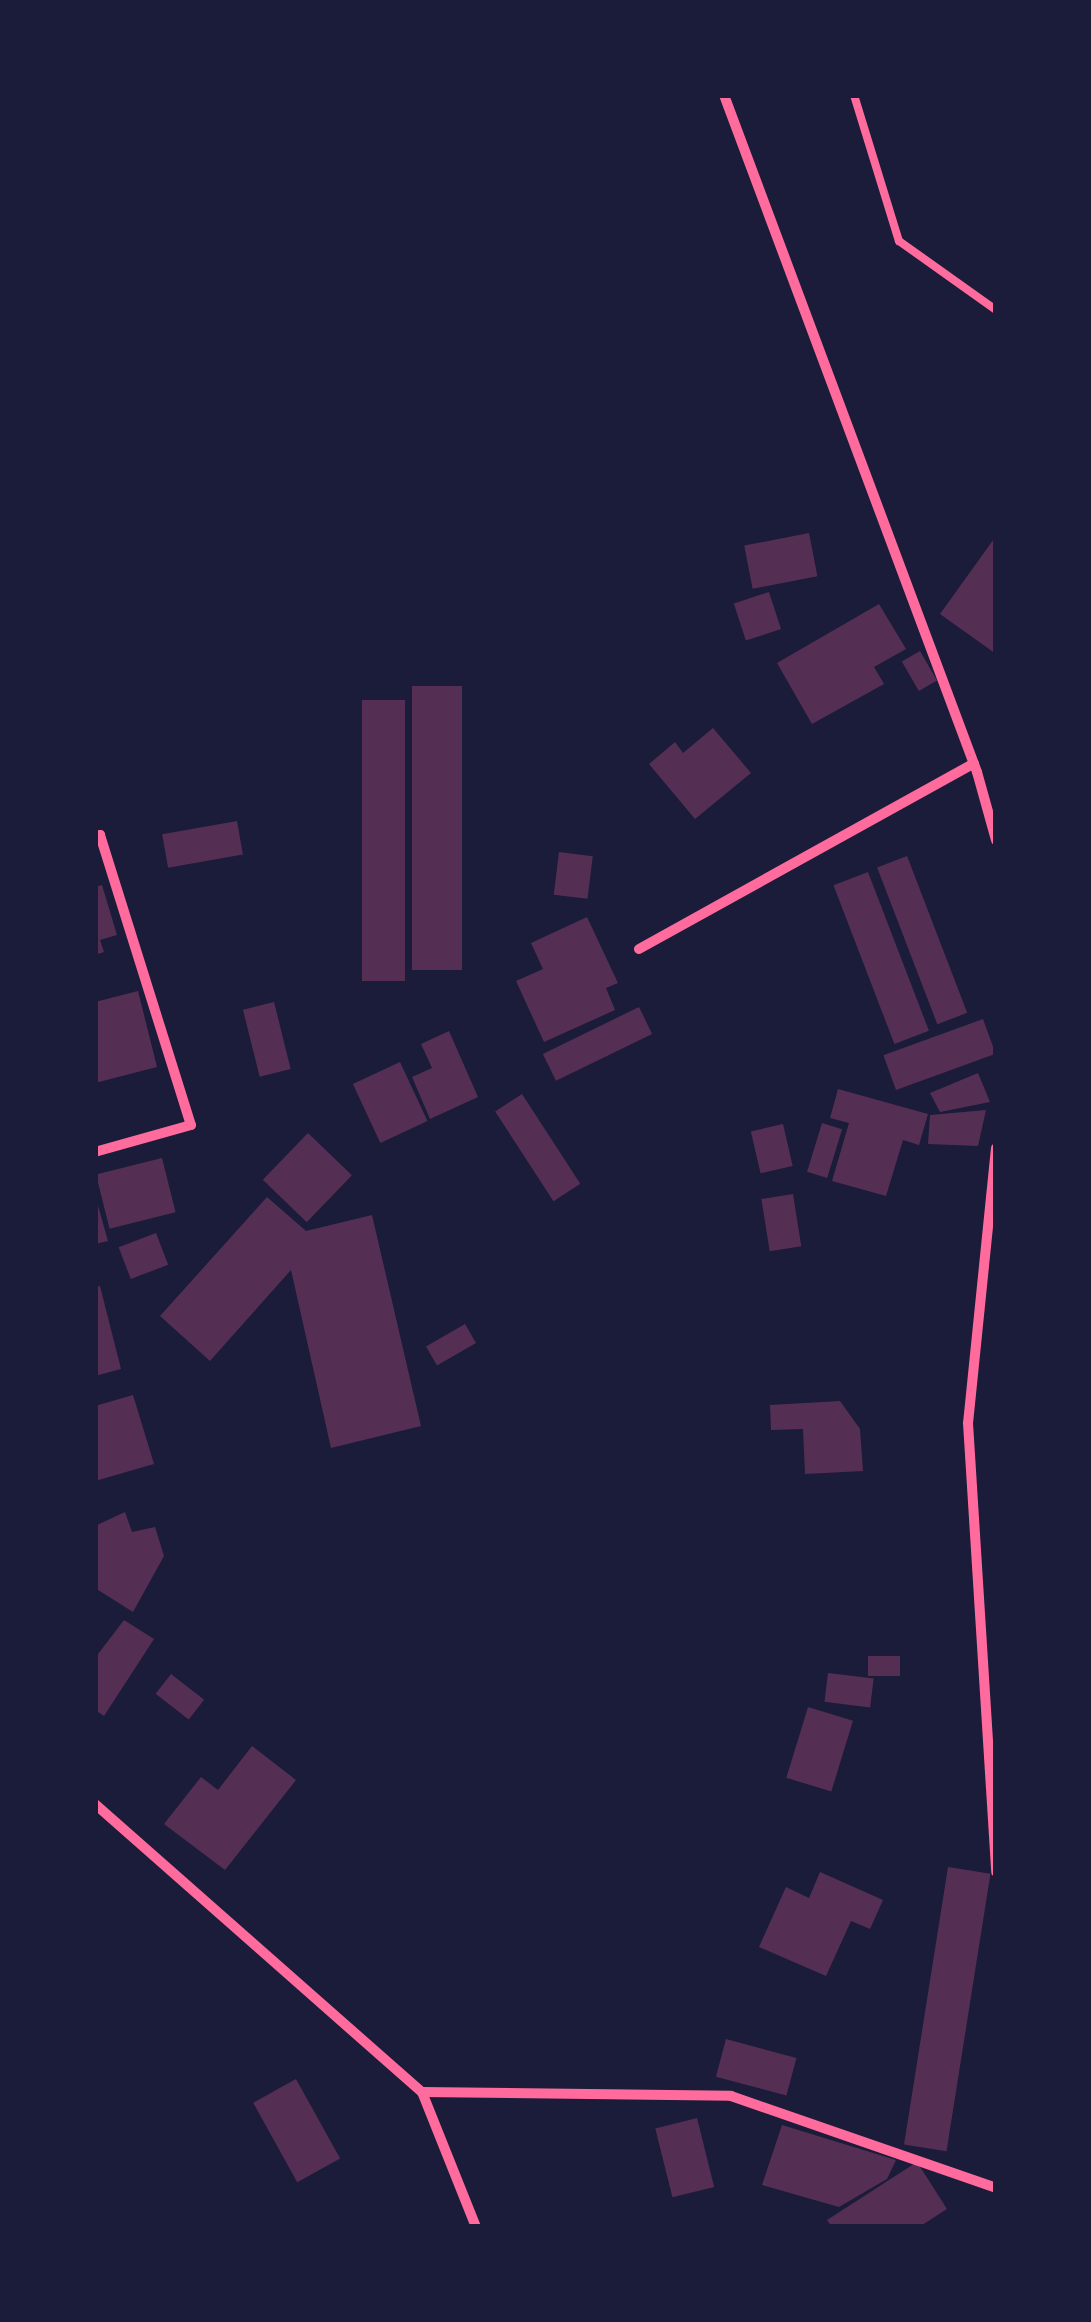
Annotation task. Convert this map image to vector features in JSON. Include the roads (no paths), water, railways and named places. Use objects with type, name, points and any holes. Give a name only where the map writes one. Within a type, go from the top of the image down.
[{"type":"street","points":[[724,95],[974,763],[996,840]]},
{"type":"street","points":[[638,949],[974,763]]},
{"type":"street","points":[[95,838],[100,835],[191,1124],[95,1152]]},
{"type":"street","points":[[996,1148],[968,1423],[996,1872]]},
{"type":"street","points":[[95,1804],[422,2092],[476,2227]]},
{"type":"street","points":[[422,2092],[730,2096],[996,2188]]},
{"type":"lane","points":[[854,95],[899,241],[996,310]]}]
